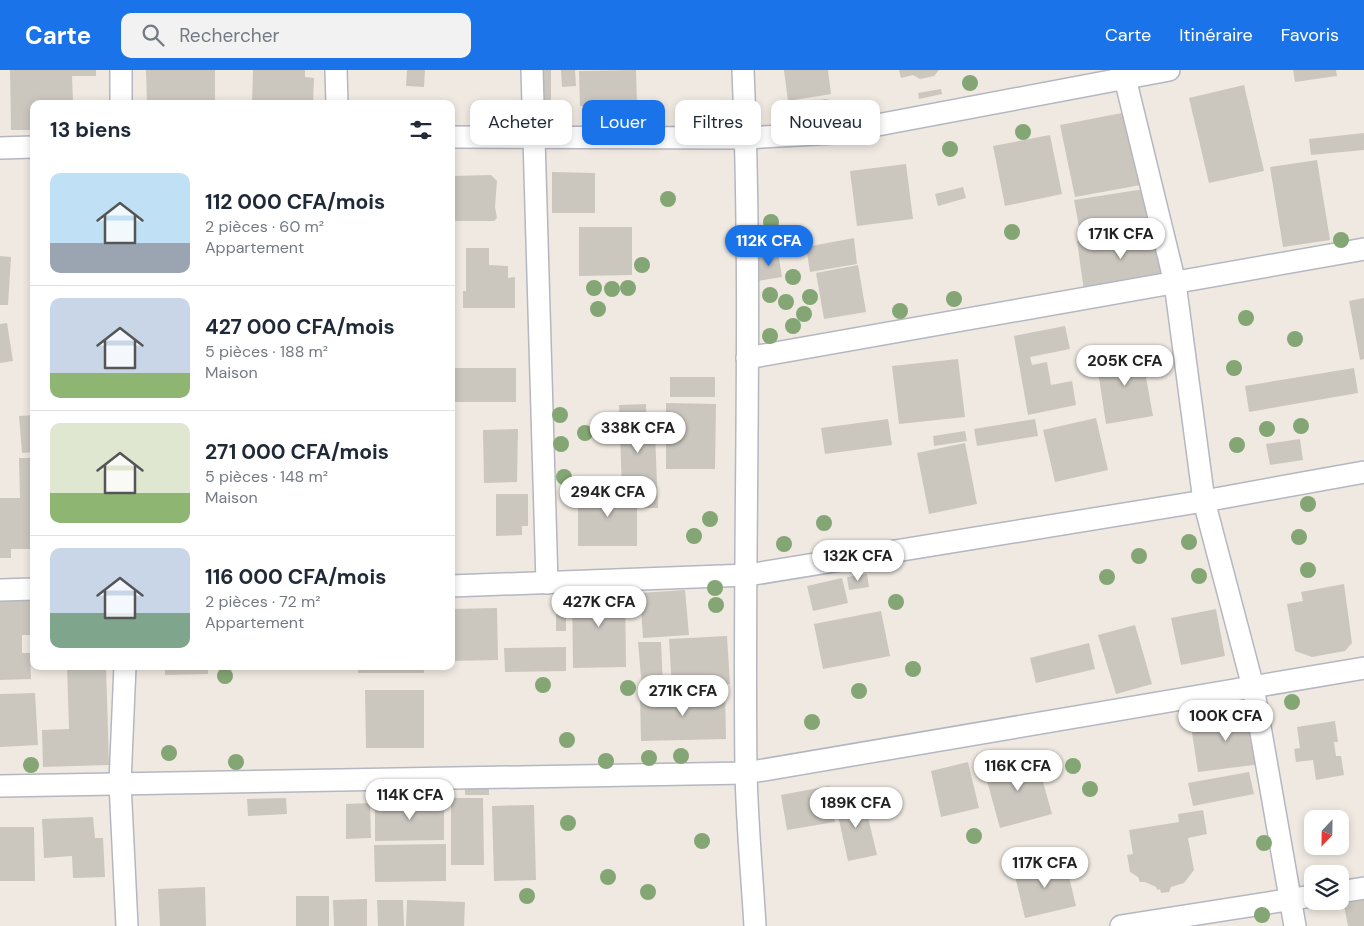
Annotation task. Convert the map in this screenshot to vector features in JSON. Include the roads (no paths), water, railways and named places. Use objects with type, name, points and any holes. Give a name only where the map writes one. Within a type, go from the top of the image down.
[{"type":"street","points":[[121,70],[121,100]]},
{"type":"street","points":[[336,70],[337,100]]},
{"type":"street","points":[[532,70],[532,100]]},
{"type":"street","points":[[743,70],[744,100]]},
{"type":"street","points":[[761,137],[835,133],[1124,74],[1169,70]]},
{"type":"street","points":[[1124,74],[1175,283],[1204,502],[1253,687],[1295,926]]},
{"type":"street","points":[[455,137],[470,137]]},
{"type":"street","points":[[572,138],[675,138]]},
{"type":"street","points":[[532,145],[547,583]]},
{"type":"street","points":[[746,145],[748,575],[746,772],[755,926]]},
{"type":"street","points":[[0,148],[30,147]]},
{"type":"street","points":[[747,358],[1364,249]]},
{"type":"street","points":[[455,586],[748,575],[1204,502],[1364,472]]},
{"type":"street","points":[[0,590],[30,589]]},
{"type":"street","points":[[0,786],[746,772],[1364,668]]},
{"type":"street","points":[[125,670],[120,784],[127,926]]},
{"type":"street","points":[[1349,890],[1364,888]]},
{"type":"street","points":[[1120,926],[1304,898]]}]
